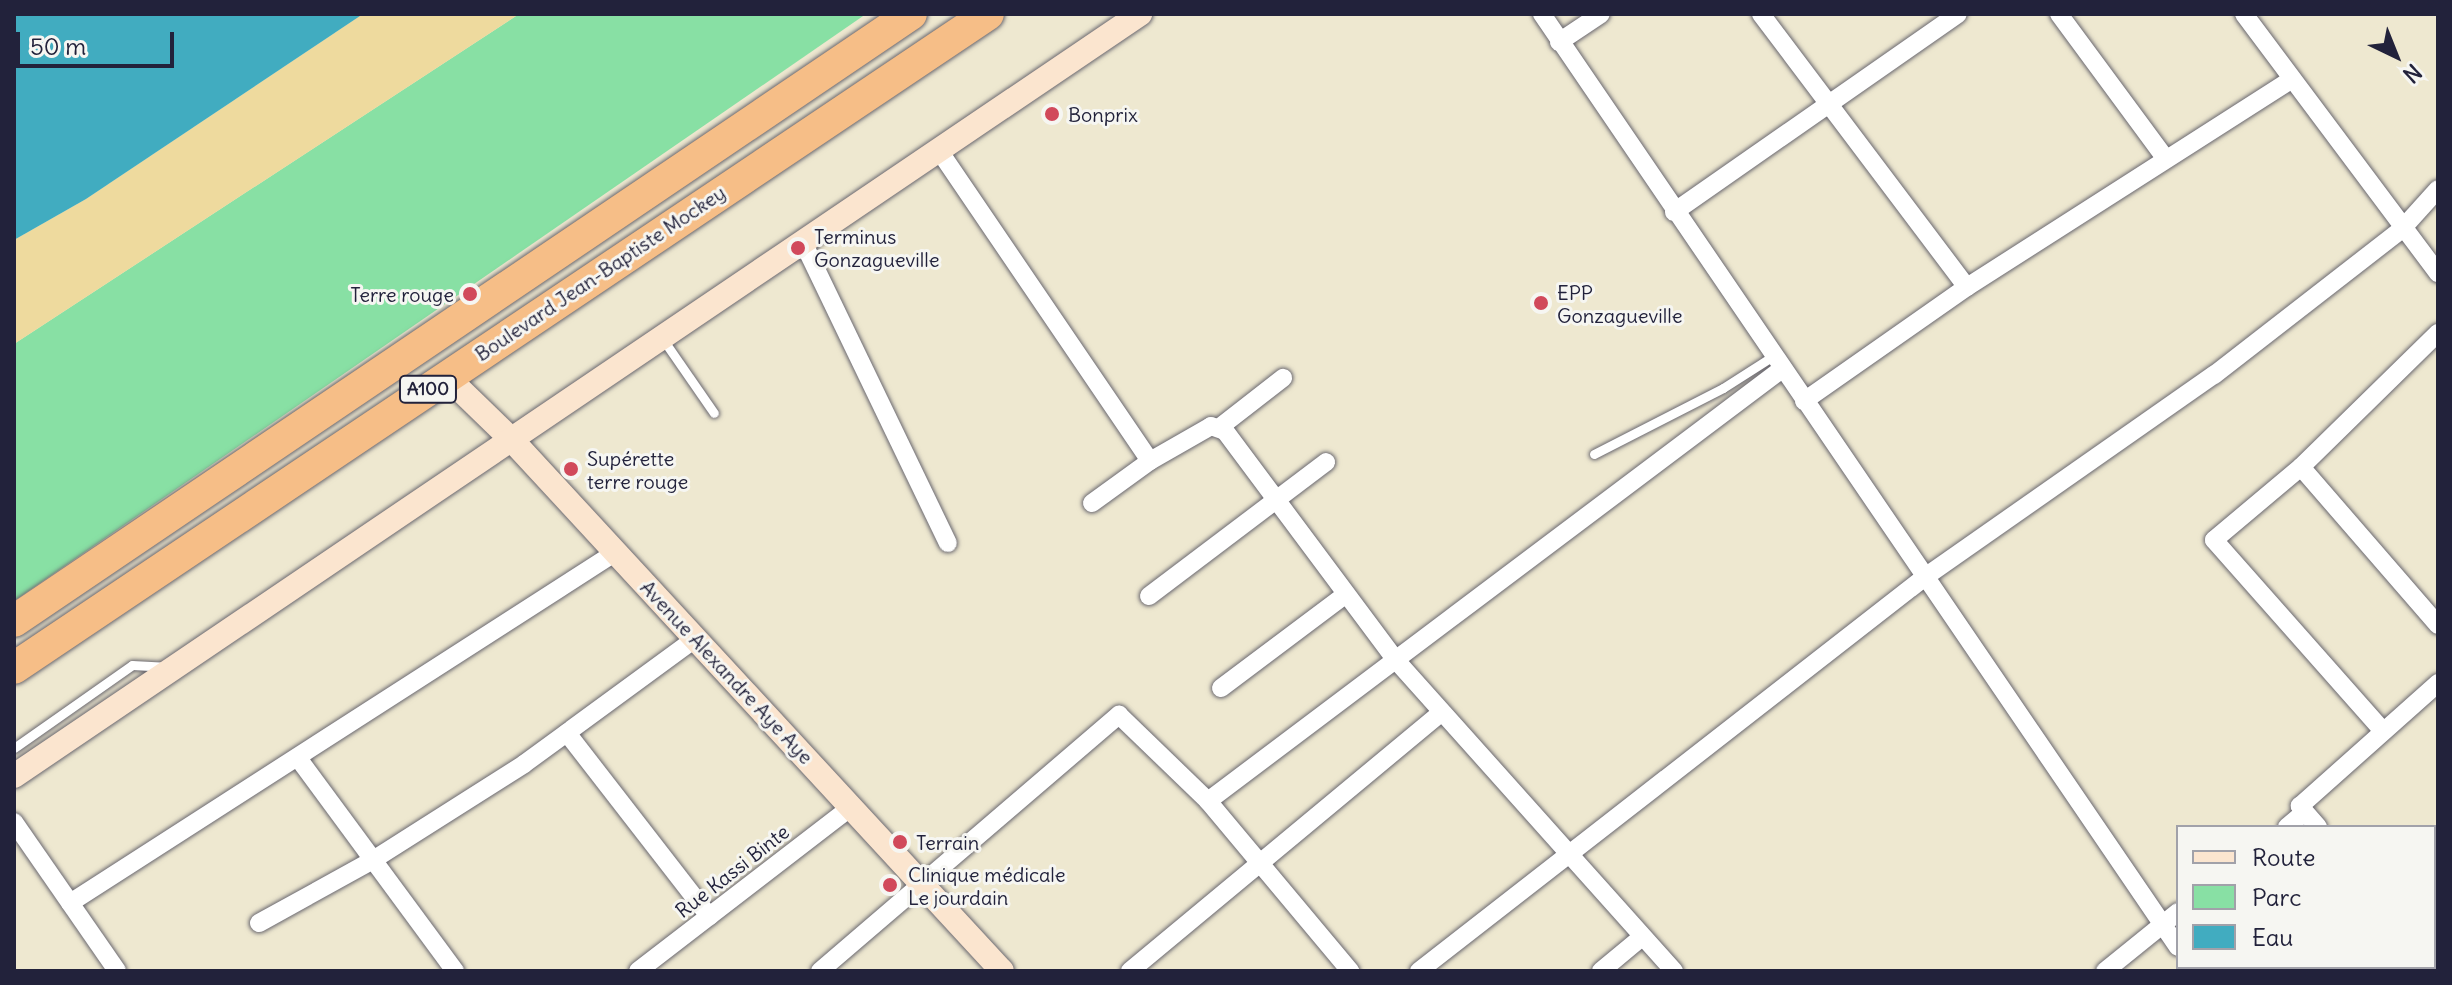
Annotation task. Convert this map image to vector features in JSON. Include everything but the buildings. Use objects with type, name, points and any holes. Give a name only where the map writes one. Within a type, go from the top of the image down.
[{"type":"highway","name":"Boulevard Jean-Baptiste Mockey","points":[[14,621],[911,14]]},
{"type":"highway","name":"Boulevard Jean-Baptiste Mockey","points":[[14,668],[988,14]]},
{"type":"street","points":[[14,776],[1140,14]]},
{"type":"street","points":[[1542,14],[1674,212],[2176,944]]},
{"type":"street","points":[[1559,42],[1601,14]]},
{"type":"street","points":[[1761,14],[1826,107],[1967,287]]},
{"type":"street","points":[[1674,212],[1958,14]]},
{"type":"street","points":[[2059,14],[2166,159]]},
{"type":"street","points":[[2244,14],[2401,230],[2438,273]]},
{"type":"street","points":[[1804,401],[1967,287],[2291,80]]},
{"type":"street","points":[[938,149],[1150,461]]},
{"type":"street","points":[[1419,971],[1925,577],[2214,375],[2401,230],[2438,189]]},
{"type":"street","points":[[803,242],[948,543]]},
{"type":"street","points":[[2383,731],[2214,540],[2301,467],[2438,333]]},
{"type":"street","points":[[1208,801],[1777,362]]},
{"type":"street","name":"Avenue Alexandre Aye Aye","points":[[447,377],[510,438],[1002,971]]},
{"type":"street","points":[[1092,503],[1150,461],[1211,426],[1220,427],[1283,378]]},
{"type":"street","points":[[1220,427],[1394,658],[1566,856],[1674,971]]},
{"type":"street","points":[[1149,596],[1326,462]]},
{"type":"street","points":[[2301,467],[2438,625]]},
{"type":"street","points":[[70,903],[616,552]]},
{"type":"street","points":[[1221,688],[1346,594]]},
{"type":"street","points":[[259,923],[373,860],[567,733],[695,639]]},
{"type":"street","points":[[2316,825],[2300,806],[2438,683]]},
{"type":"street","points":[[1130,971],[1441,713]]},
{"type":"street","points":[[820,971],[921,881],[1119,715],[1208,801],[1257,864],[1350,971]]},
{"type":"street","points":[[567,733],[709,916]]},
{"type":"street","points":[[298,758],[455,971]]},
{"type":"street","name":"Rue Kassi Binte","points":[[638,971],[852,806]]},
{"type":"street","points":[[2289,825],[2305,812]]},
{"type":"street","points":[[14,822],[117,971]]},
{"type":"street","points":[[2105,971],[2176,914]]},
{"type":"street","points":[[1601,971],[1642,937]]},
{"type":"lane","points":[[662,338],[714,413]]},
{"type":"lane","points":[[1594,454],[1777,362]]},
{"type":"lane","points":[[14,748],[132,665],[172,668]]},
{"type":"green space","points":[[519,14],[866,14],[14,601],[14,344]]},
{"type":"sand","points":[[363,14],[519,14],[14,344],[14,240],[86,199]]},
{"type":"water","points":[[14,14],[363,14],[86,199],[14,240]]},
{"type":"place","name":"Bonprix","points":[[1052,114]]},
{"type":"place","name":"Terminus Gonzagueville","points":[[798,248]]},
{"type":"place","name":"Terre rouge","points":[[470,294]]},
{"type":"place","name":"EPP Gonzagueville","points":[[1541,303]]},
{"type":"place","name":"Supérette terre rouge","points":[[571,469]]},
{"type":"place","name":"Terrain","points":[[900,842]]},
{"type":"place","name":"Clinique médicale Le jourdain","points":[[890,885]]}]
